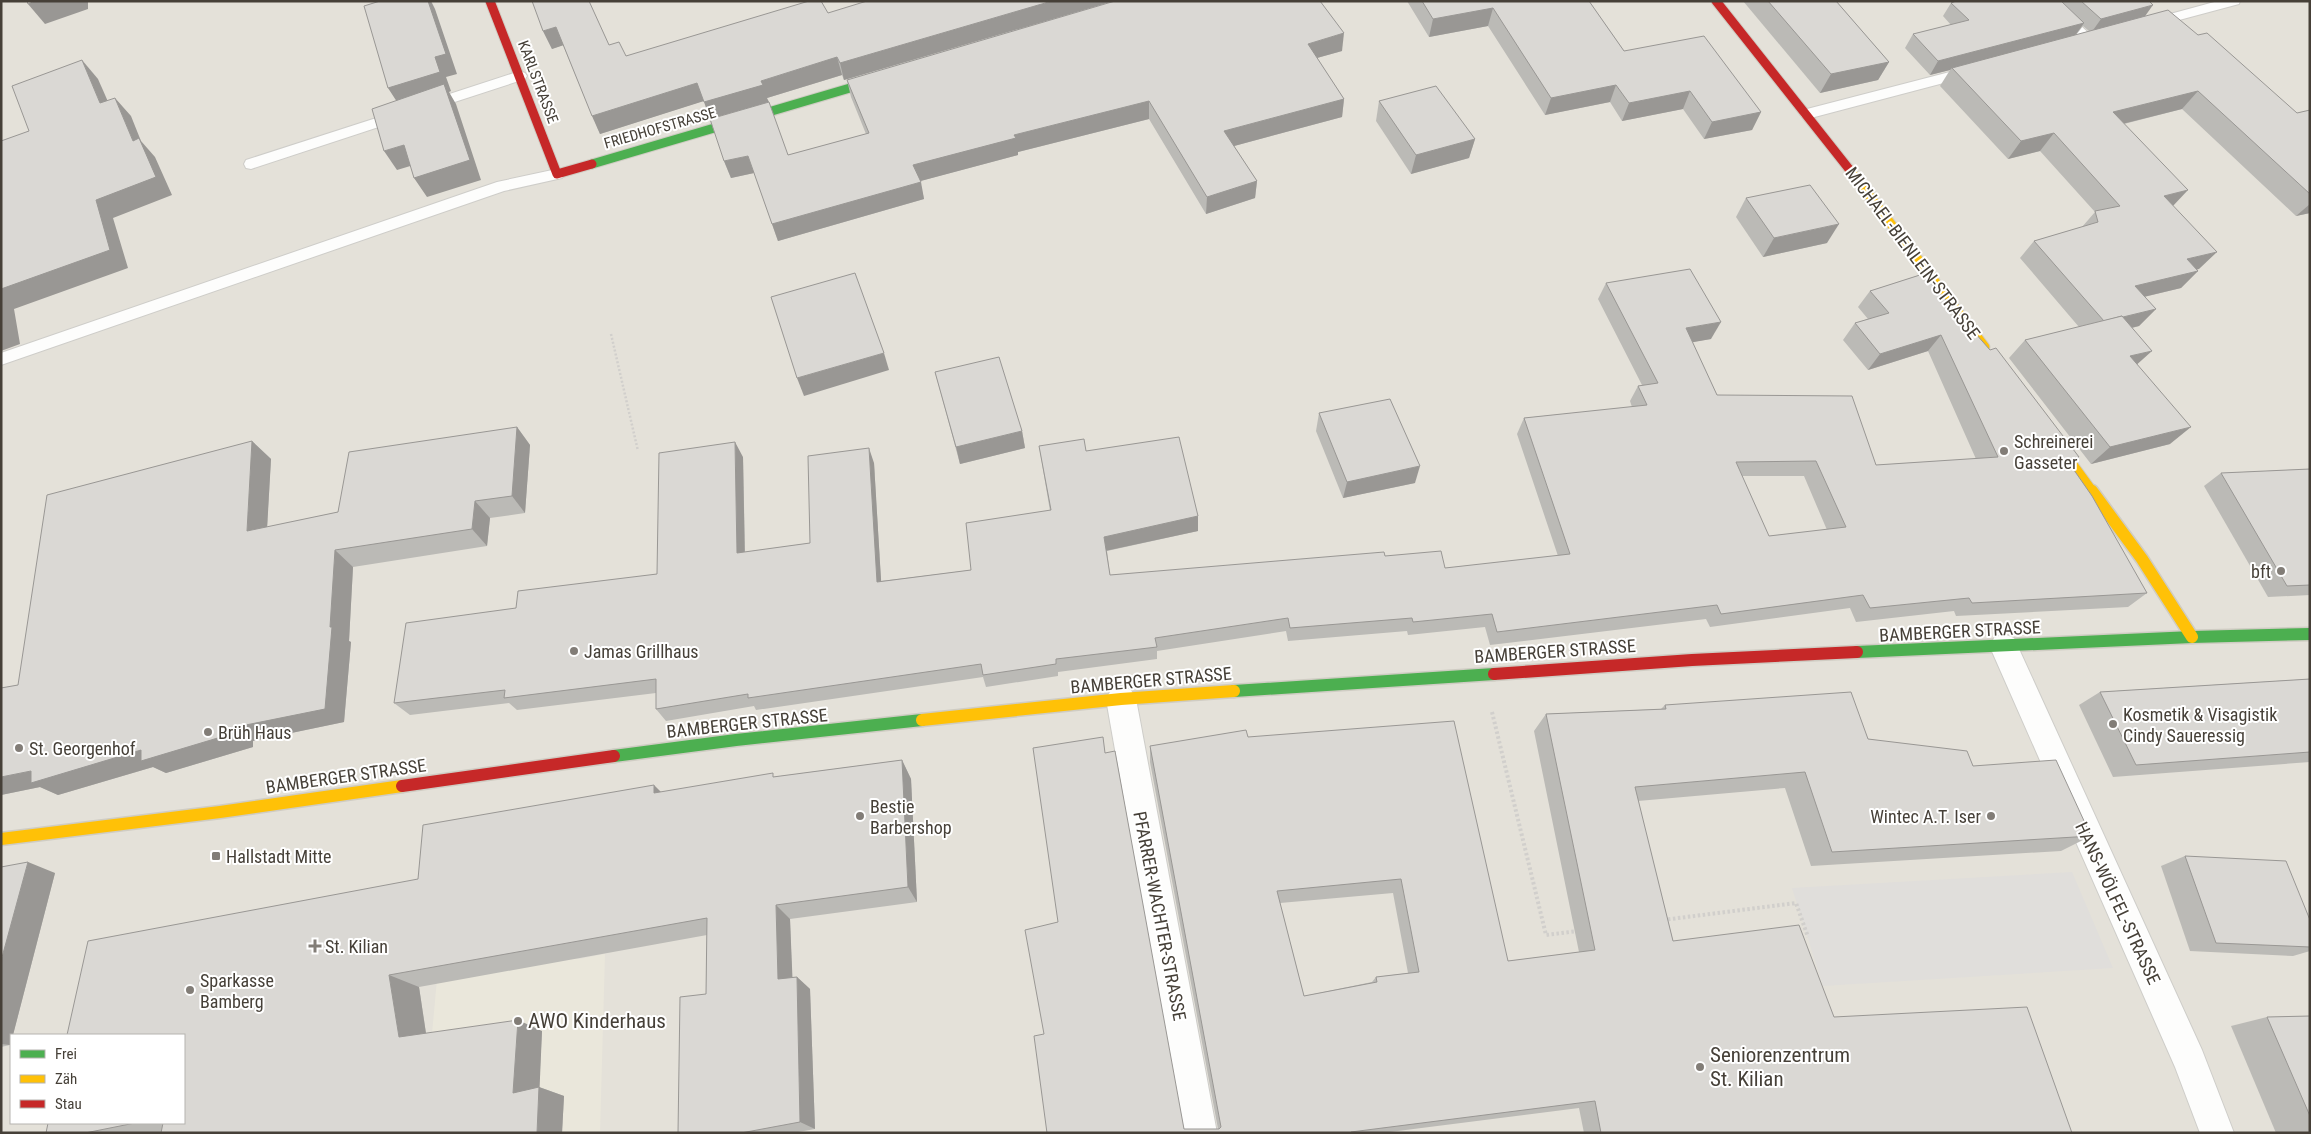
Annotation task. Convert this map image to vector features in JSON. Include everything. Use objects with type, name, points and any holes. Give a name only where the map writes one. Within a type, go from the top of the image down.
[{"type":"main road","name":"KARLSTRASSE","points":[[490,1],[557,174]]},
{"type":"main road","name":"MICHAEL-BIENLEIN-STRASSE","points":[[1716,1],[1807,114],[1990,355]]},
{"type":"main road","name":"FRIEDHOFSTRASSE","points":[[557,174],[893,75]]},
{"type":"main road","points":[[2044,426],[2109,512],[2168,596],[2192,637]]},
{"type":"main road","name":"BAMBERGER STRASSE","points":[[1,839],[230,810],[563,762],[736,740],[1121,699],[1692,660],[2192,637],[2310,634]]},
{"type":"street","name":"HANS-WÖLFEL-STRASSE","points":[[2004,647],[2074,807],[2190,1062],[2217,1133]]},
{"type":"street","name":"PFARRER-WACHTER-STRASSE","points":[[1121,699],[1200,1133]]},
{"type":"lane","points":[[2046,1],[2092,39],[2069,45]]},
{"type":"lane","points":[[2142,26],[2234,1]]},
{"type":"lane","points":[[1807,114],[1978,69]]},
{"type":"lane","points":[[252,164],[520,76]]},
{"type":"lane","points":[[1,359],[502,186],[557,174]]},
{"type":"path","points":[[611,334],[638,451]]},
{"type":"path","points":[[1482,673],[1546,935],[1585,930]]},
{"type":"path","points":[[1662,920],[1796,903],[1808,938]]},
{"type":"shaded area","points":[[1,1],[2310,1],[2310,1133],[1,1133]]},
{"type":"shaded area","points":[[2072,872],[2113,968],[1823,986],[1792,888]]},
{"type":"shaded area","name":"AWO Kinderhaus","points":[[441,936],[579,959],[605,954],[600,1133],[420,1133],[427,1088]]},
{"type":"building","points":[[380,1],[428,1],[446,54],[435,57],[440,72],[388,88],[364,6]]},
{"type":"building","points":[[532,1],[589,1],[609,45],[619,42],[626,56],[809,1],[821,1],[828,13],[867,1],[1052,1],[840,63],[837,57],[761,81],[763,85],[704,102],[697,83],[592,116],[556,27],[543,31]]},
{"type":"building","points":[[1115,1],[1320,1],[1344,33],[1308,44],[1344,99],[1224,131],[1257,181],[1207,197],[1149,101],[1014,135],[1016,138],[913,165],[921,182],[772,224],[748,156],[724,161],[710,119],[769,102],[788,155],[869,133],[847,80]]},
{"type":"building","points":[[1422,1],[1589,1],[1624,51],[1704,36],[1761,112],[1712,122],[1690,91],[1629,103],[1616,85],[1551,98],[1493,8],[1433,19]]},
{"type":"building","points":[[1768,1],[1836,1],[1889,62],[1831,74]]},
{"type":"building","points":[[1956,1],[2061,1],[2084,23],[1938,61],[1913,34],[1969,20],[1951,3]]},
{"type":"building","points":[[2081,1],[2149,1],[2153,5],[2101,19]]},
{"type":"building","points":[[2168,10],[2198,35],[2207,33],[2297,113],[2310,110],[2310,194],[2198,91],[2113,112],[2188,190],[2164,196],[2217,252],[2187,259],[2198,271],[2135,286],[2156,309],[2104,321],[2034,241],[2098,222],[2095,211],[2120,206],[2054,133],[2021,141],[1952,68]]},
{"type":"building","points":[[82,60],[100,103],[115,98],[133,141],[139,138],[156,177],[96,200],[110,250],[1,289],[1,141],[29,131],[12,86]]},
{"type":"building","points":[[444,84],[470,160],[414,178],[404,145],[384,151],[372,109]]},
{"type":"building","points":[[1436,86],[1475,139],[1416,155],[1379,101]]},
{"type":"building","points":[[1810,185],[1839,224],[1774,238],[1746,198]]},
{"type":"building","points":[[1690,269],[1721,322],[1686,328],[1717,395],[1852,396],[1876,465],[1998,457],[1941,335],[1880,354],[1855,323],[1889,313],[1870,291],[1923,274],[1990,350],[1996,348],[2079,457],[2067,460],[2092,496],[2147,593],[1972,603],[1969,598],[1870,608],[1863,595],[1721,614],[1717,605],[1497,632],[1492,614],[1413,622],[1412,618],[1290,628],[1288,618],[1155,638],[1157,647],[1056,659],[1056,664],[983,675],[981,664],[748,698],[748,694],[656,709],[656,679],[504,698],[505,690],[394,703],[406,623],[516,608],[518,591],[657,574],[659,453],[735,442],[737,553],[810,543],[808,456],[869,448],[877,582],[971,570],[966,523],[1051,510],[1039,446],[1084,439],[1086,451],[1179,437],[1198,516],[1104,537],[1110,575],[1384,552],[1385,556],[1441,551],[1445,568],[1570,554],[1524,418],[1647,405],[1638,386],[1658,383],[1606,283]],"holes":[[[1816,461],[1846,527],[1769,536],[1736,462]]]},
{"type":"building","points":[[855,273],[884,353],[797,378],[771,297]]},
{"type":"building","points":[[2122,316],[2152,351],[2130,356],[2191,427],[2110,447],[2025,340]]},
{"type":"building","points":[[999,357],[1022,431],[956,447],[935,372]]},
{"type":"building","points":[[1390,399],[1420,466],[1347,482],[1319,413]]},
{"type":"building","points":[[517,427],[512,496],[475,501],[472,529],[335,550],[330,627],[332,627],[325,709],[231,728],[231,734],[141,761],[141,750],[31,783],[31,771],[1,777],[1,688],[18,685],[47,495],[252,441],[247,531],[338,512],[349,452]]},
{"type":"building","points":[[2310,469],[2310,585],[2287,586],[2221,473]]},
{"type":"building","points":[[2310,679],[2310,752],[2136,765],[2100,692]]},
{"type":"building","points":[[1851,692],[1868,739],[1967,751],[1973,766],[2056,760],[2091,836],[1832,852],[1805,772],[1635,787],[1673,941],[1799,925],[1834,1017],[2027,1007],[2072,1133],[1601,1133],[1595,1101],[1352,1133],[1047,1133],[1034,1036],[1044,1034],[1025,930],[1058,922],[1033,748],[1103,737],[1105,753],[1115,751],[1184,1129],[1219,1129],[1221,1127],[1150,746],[1246,730],[1248,737],[1454,721],[1508,961],[1595,950],[1546,714],[1666,709],[1665,705]],"holes":[[[1401,879],[1419,972],[1376,977],[1377,982],[1304,996],[1277,891]]]},
{"type":"building","points":[[902,760],[908,887],[776,905],[778,979],[797,977],[800,1122],[741,1133],[678,1133],[680,997],[706,994],[707,918],[389,975],[399,1037],[518,1020],[513,1093],[539,1087],[537,1133],[161,1133],[163,1124],[185,1124],[185,1034],[67,1034],[88,941],[418,879],[423,825],[654,785],[654,793],[773,773],[773,777]]},
{"type":"building","points":[[2185,856],[2286,861],[2310,920],[2310,947],[2216,943]]},
{"type":"building","points":[[28,862],[1,961],[1,867]]},
{"type":"building","points":[[2310,1016],[2310,1116],[2267,1017]]},
{"type":"building","points":[[48,1124],[130,1124],[85,1133],[46,1133]]},
{"type":"traffic: fast","points":[[592,164],[884,78]]},
{"type":"traffic: fast","points":[[1857,652],[2192,637],[2310,634]]},
{"type":"traffic: fast","points":[[1234,691],[1494,674]]},
{"type":"traffic: fast","points":[[614,756],[736,740],[922,720]]},
{"type":"traffic: slow","points":[[1849,169],[1985,347]]},
{"type":"traffic: slow","points":[[2050,433],[2142,559],[2192,637]]},
{"type":"traffic: slow","points":[[922,720],[1121,699],[1234,691]]},
{"type":"traffic: slow","points":[[1,839],[220,812],[402,786]]},
{"type":"traffic: jam","points":[[490,1],[557,174],[592,164]]},
{"type":"traffic: jam","points":[[1716,1],[1849,169]]},
{"type":"traffic: jam","points":[[1494,674],[1692,660],[1857,652]]},
{"type":"traffic: jam","points":[[402,786],[614,756]]},
{"type":"place","name":"Schreinerei Gasseter","points":[[2004,451]]},
{"type":"place","name":"bft","points":[[2281,571]]},
{"type":"place","name":"Jamas Grillhaus","points":[[574,651]]},
{"type":"place","name":"Kosmetik & Visagistik Cindy Saueressig","points":[[2113,724]]},
{"type":"place","name":"Brüh Haus","points":[[208,732]]},
{"type":"place","name":"St. Georgenhof","points":[[19,748]]},
{"type":"place","name":"Bestie Barbershop","points":[[860,816]]},
{"type":"place","name":"Wintec A.T. Iser","points":[[1991,816]]},
{"type":"place","name":"Hallstadt Mitte","points":[[216,856]]},
{"type":"place","name":"St. Kilian","points":[[315,946]]},
{"type":"place","name":"Sparkasse Bamberg","points":[[190,990]]},
{"type":"place","name":"AWO Kinderhaus","points":[[518,1021]]},
{"type":"place","name":"Seniorenzentrum St. Kilian","points":[[1700,1067]]}]
